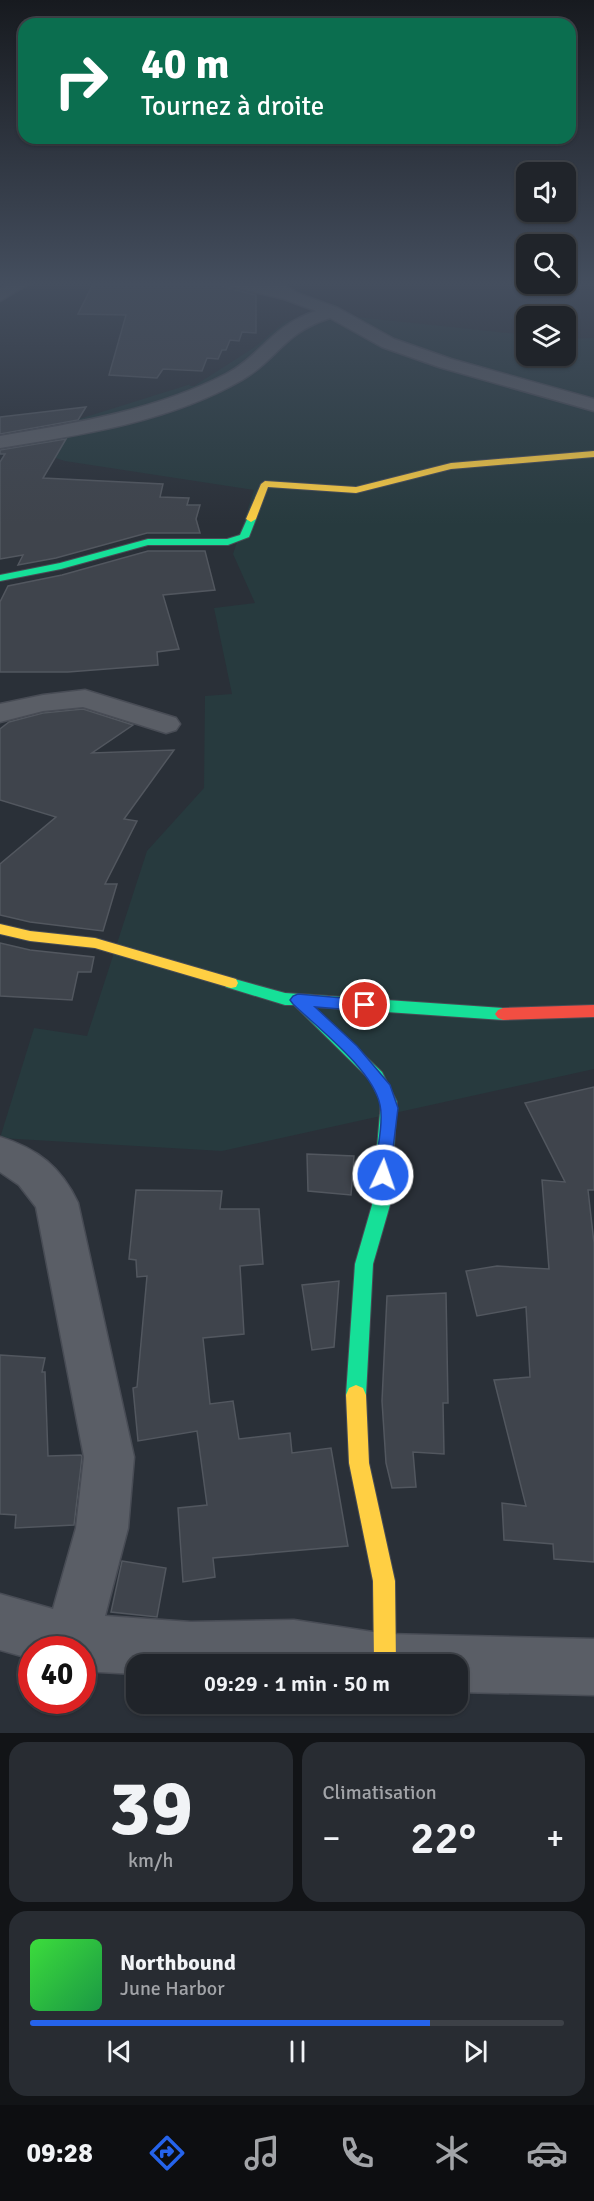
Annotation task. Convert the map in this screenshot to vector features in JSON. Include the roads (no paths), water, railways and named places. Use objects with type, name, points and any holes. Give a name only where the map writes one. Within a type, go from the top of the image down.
[{"type":"street","points":[[0,442],[98,424],[164,405],[232,378],[255,363]]},
{"type":"street","points":[[445,363],[594,405]]},
{"type":"street","points":[[0,578],[61,566],[148,542],[228,542],[244,537],[265,484],[356,490],[451,466],[594,454]]},
{"type":"street","points":[[0,713],[43,703],[85,698],[166,724]]},
{"type":"street","points":[[0,929],[30,936],[95,943],[215,976],[270,996],[298,1000],[511,1015],[594,1011]]},
{"type":"street","points":[[298,1000],[376,1076],[389,1102],[381,1205],[368,1248],[363,1280],[356,1401],[359,1462],[384,1581],[386,1654]]},
{"type":"street","points":[[0,1155],[32,1169],[45,1183],[57,1203],[109,1457],[109,1489],[104,1532],[72,1636]]},
{"type":"street","points":[[0,1622],[49,1636]]},
{"type":"street","points":[[96,1644],[191,1650],[294,1648],[333,1654]]},
{"type":"street","points":[[468,1664],[594,1667]]}]
